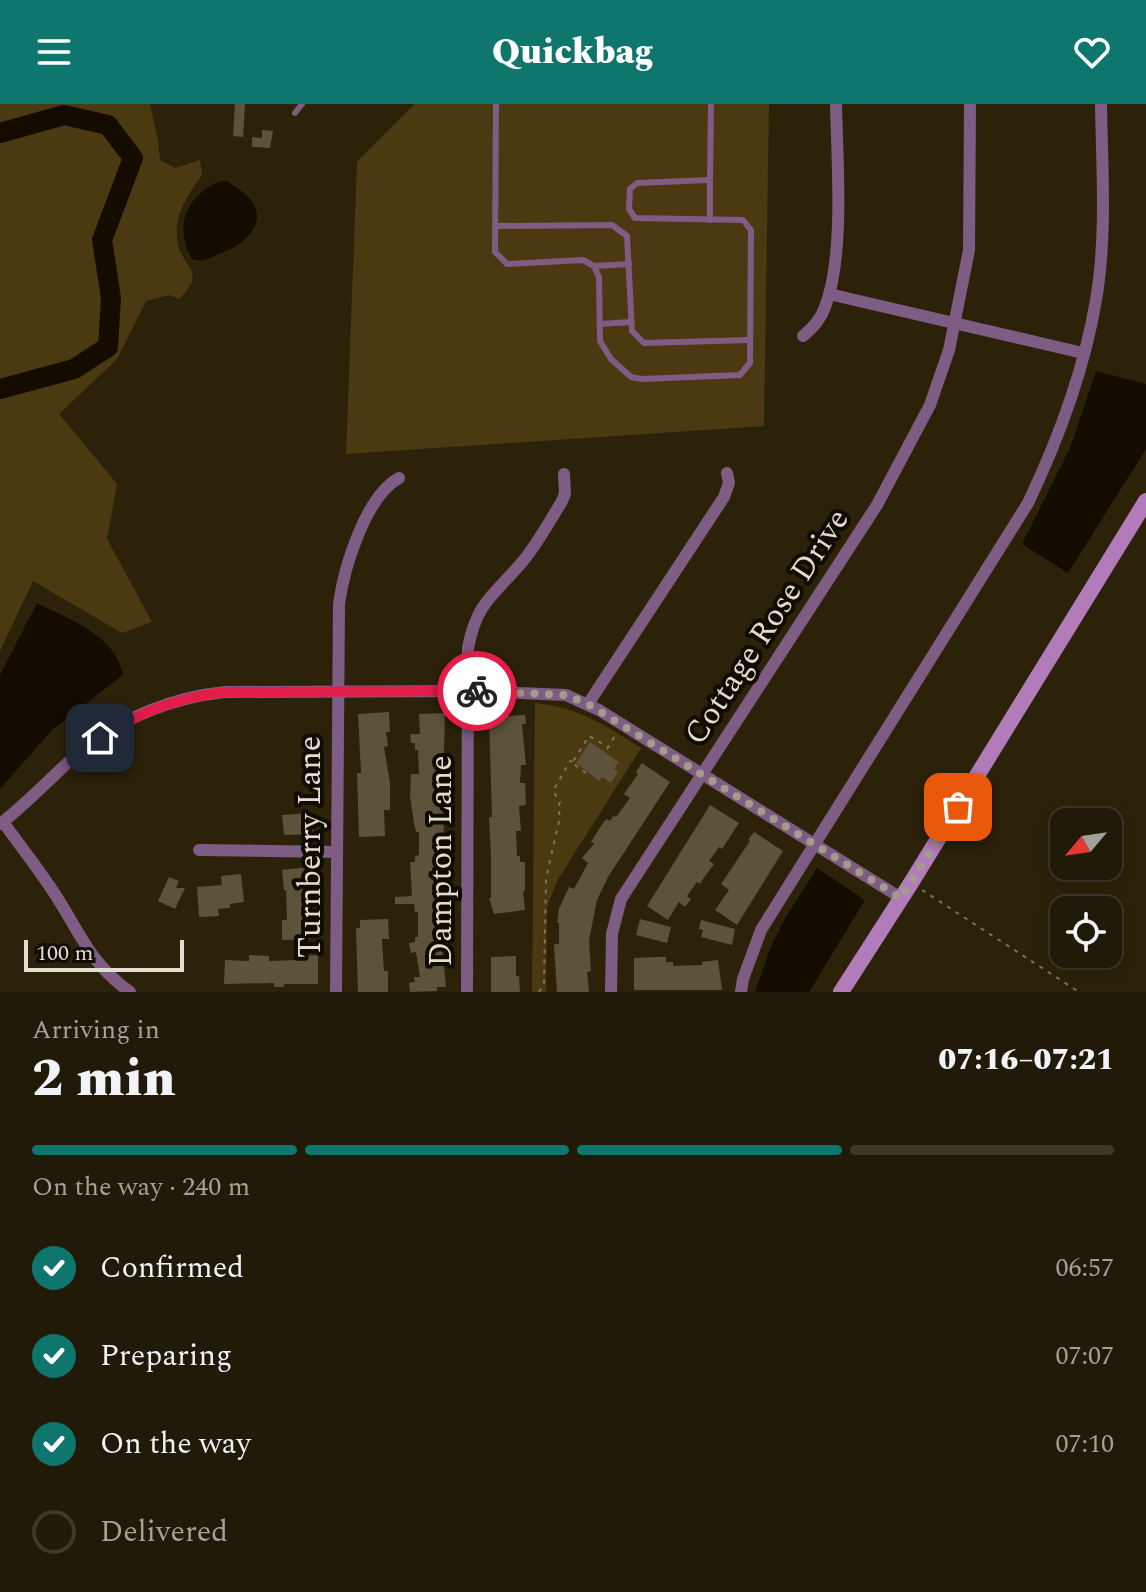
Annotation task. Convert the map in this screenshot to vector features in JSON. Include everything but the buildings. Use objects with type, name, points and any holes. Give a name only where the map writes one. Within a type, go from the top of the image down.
[{"type":"street","points":[[803,336],[814,327],[829,294],[837,230],[836,104]]},
{"type":"street","name":"Cottage Rose Drive","points":[[611,992],[612,934],[621,899],[877,505],[930,405],[956,322],[969,250],[970,104]]},
{"type":"street","points":[[741,992],[761,930],[1028,503],[1057,441],[1080,372],[1096,299],[1101,238],[1101,104]]},
{"type":"street","points":[[829,294],[1083,353]]},
{"type":"street","points":[[588,704],[724,497],[729,483],[727,473]]},
{"type":"street","name":"Dampton Lane","points":[[467,992],[468,648],[476,617],[490,594],[529,554],[561,503],[565,494],[564,474]]},
{"type":"street","name":"Turnberry Lane","points":[[336,992],[338,616],[348,565],[377,500],[388,485],[399,478]]},
{"type":"street","points":[[841,992],[1146,501]]},
{"type":"street","points":[[130,992],[106,974],[87,951],[57,898],[1,823],[85,748],[115,728],[152,710],[199,695],[469,691],[566,695],[588,704],[901,898]]},
{"type":"street","points":[[199,850],[336,852]]},
{"type":"lane","points":[[295,113],[302,104]]},
{"type":"lane","points":[[496,104],[495,252],[507,264],[583,260],[594,266],[629,264]]},
{"type":"lane","points":[[710,220],[711,104]]},
{"type":"lane","points":[[594,266],[599,277],[600,341],[611,359],[631,377],[740,375],[750,363],[751,230],[743,220],[635,218],[629,209],[630,189],[637,183],[710,180]]},
{"type":"lane","points":[[619,231],[632,216]]},
{"type":"lane","points":[[495,226],[612,225],[627,236],[632,331],[644,343],[750,340]]},
{"type":"lane","points":[[600,324],[631,322]]},
{"type":"path","points":[[539,992],[544,984],[546,878],[560,817],[560,802],[553,791],[589,736],[608,748],[616,735]]},
{"type":"path","points":[[573,762],[586,773]]},
{"type":"path","points":[[911,883],[1079,992]]},
{"type":"shaded area","points":[[0,104],[150,104],[160,160],[175,168],[200,160],[202,175],[178,220],[179,248],[193,274],[188,289],[179,299],[169,295],[146,301],[117,359],[59,414],[117,484],[107,539],[152,622],[122,633],[33,581],[0,651]]},
{"type":"shaded area","points":[[415,104],[769,104],[764,426],[346,454],[357,162]]},
{"type":"shaded area","points":[[220,181],[227,181],[250,199],[257,215],[256,223],[248,236],[229,250],[207,259],[192,259],[184,235],[186,213],[199,194]]},
{"type":"shaded area","points":[[1096,371],[1146,384],[1146,449],[1068,573],[1022,544],[1070,448]]},
{"type":"shaded area","points":[[37,603],[90,630],[101,639],[119,661],[123,675],[52,730],[0,789],[0,675]]},
{"type":"shaded area","points":[[535,703],[578,713],[641,748],[557,881],[547,907],[546,992],[532,992]]},
{"type":"shaded area","points":[[817,868],[865,900],[809,992],[755,992],[783,922]]},
{"type":"waterway","points":[[0,133],[64,115],[108,125],[133,158],[102,240],[111,298],[108,347],[74,369],[0,389]]},
{"type":"way so far","points":[[477,691],[566,695],[588,704],[901,898],[958,807]]},
{"type":"route","points":[[100,738],[152,710],[199,695],[225,692],[477,691]]}]
